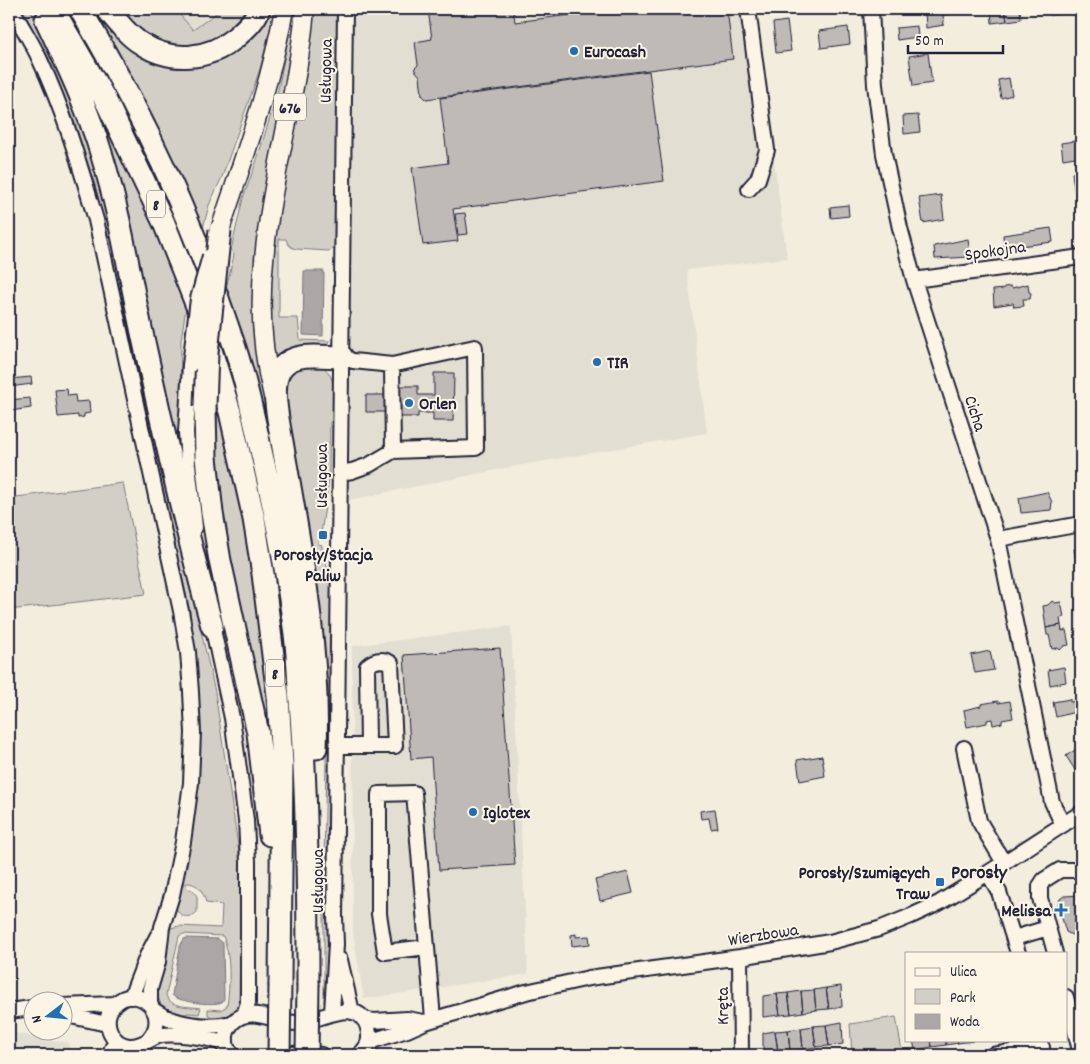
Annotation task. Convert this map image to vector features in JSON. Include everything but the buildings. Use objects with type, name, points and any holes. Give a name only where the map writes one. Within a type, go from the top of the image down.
[{"type":"highway","points":[[40,9],[68,66],[102,155],[176,487],[212,626]]},
{"type":"highway","name":"8","points":[[53,9],[105,99],[164,223],[200,314],[230,412],[254,520],[263,574],[278,696],[282,763],[279,938],[280,1055]]},
{"type":"highway","name":"8","points":[[80,9],[105,50],[137,110],[186,215],[234,345],[251,406],[282,552],[294,628],[304,740],[308,860],[307,1055]]},
{"type":"highway","points":[[107,9],[140,44],[156,52],[182,57],[212,52],[230,42],[247,28],[258,9]]},
{"type":"highway","points":[[220,230],[207,353],[206,457],[212,513],[220,561],[258,733],[279,938]]},
{"type":"highway","points":[[308,860],[315,784],[316,685],[304,568],[277,412],[276,384],[278,375],[284,366],[293,359],[306,356],[342,357]]},
{"type":"main road","name":"676","points":[[220,230],[268,80],[278,45],[284,9]]},
{"type":"main road","name":"676","points":[[277,412],[268,375],[263,339],[263,262],[294,86],[305,9]]},
{"type":"street","points":[[10,9],[39,58],[58,103],[96,220],[181,611],[191,692],[193,733],[190,783],[183,842],[172,895],[162,927],[147,956],[131,997]]},
{"type":"street","name":"Usługowa","points":[[336,944],[345,9]]},
{"type":"street","points":[[748,9],[767,150],[758,179],[749,188]]},
{"type":"street","name":"Cicha","points":[[871,9],[875,85],[884,154],[900,228],[914,280],[998,539],[1052,802],[1063,825]]},
{"type":"street","points":[[220,230],[211,252],[198,299],[190,364],[186,432],[195,526],[212,626],[232,718],[246,820],[248,862],[248,1003],[244,1015],[232,1023],[221,1026],[181,1023],[168,1018],[142,999],[131,997],[120,1000],[115,1004],[108,1015],[107,1024],[116,1040],[128,1051],[148,1040],[164,1035],[185,1036],[219,1042],[230,1052]]},
{"type":"street","name":"Spokojna","points":[[914,280],[1081,257]]},
{"type":"street","points":[[340,473],[369,465],[393,451],[476,448],[475,347],[392,365],[353,361],[342,357]]},
{"type":"street","points":[[392,365],[393,451]]},
{"type":"street","points":[[998,539],[1081,524]]},
{"type":"street","points":[[337,746],[368,746],[395,746],[391,663],[385,660],[373,661],[367,666],[368,746]]},
{"type":"street","points":[[964,748],[980,821],[1004,863]]},
{"type":"street","points":[[427,947],[385,952],[379,914],[379,794],[414,793],[427,947],[429,1020]]},
{"type":"street","name":"Wierzbowa","points":[[364,1050],[375,1040],[407,1030],[429,1020],[526,992],[589,978],[740,957],[830,942],[879,928],[939,903],[988,874],[1081,813]]},
{"type":"street","points":[[1055,952],[1040,898],[1040,886],[1044,880],[1060,870],[1081,870]]},
{"type":"street","points":[[988,874],[999,892],[1018,952]]},
{"type":"street","points":[[148,1040],[156,1027],[156,1016],[152,1007],[150,989],[158,962],[162,927]]},
{"type":"street","points":[[1014,938],[1048,928]]},
{"type":"street","points":[[332,1014],[336,944]]},
{"type":"street","points":[[336,944],[358,1015],[368,1030],[370,1038],[364,1050]]},
{"type":"street","name":"Kręta","points":[[740,957],[741,1055]]},
{"type":"street","points":[[72,1006],[115,1004]]},
{"type":"street","points":[[1068,1005],[1081,1054]]},
{"type":"street","points":[[9,1011],[22,1009]]},
{"type":"street","name":"Wierzbowa","points":[[244,1015],[255,1014],[298,1023],[346,1011],[374,1021],[429,1020]]},
{"type":"street","points":[[72,1016],[107,1024]]},
{"type":"street","points":[[230,1052],[226,1034],[232,1023]]},
{"type":"street","points":[[109,1055],[116,1040]]},
{"type":"street","points":[[993,1055],[1042,1048]]},
{"type":"street","points":[[280,1055],[303,1053],[321,1055]]},
{"type":"shaded area","points":[[174,9],[222,9],[193,30]]},
{"type":"shaded area","points":[[351,9],[754,9],[787,258],[687,270],[707,433],[516,466],[349,500]]},
{"type":"shaded area","points":[[511,626],[528,974],[364,999],[353,933],[352,646]]},
{"type":"shaded area","points":[[9,1032],[22,1034],[22,1042],[69,1043],[70,1055],[9,1055]]},
{"type":"green space","points":[[23,9],[30,9],[80,115],[108,205],[149,405],[215,692],[241,866],[239,1006],[230,1018],[219,1021],[208,1015],[208,1009],[221,1010],[227,1006],[229,971],[226,944],[223,936],[183,934],[179,936],[166,995],[171,1002],[176,1004],[201,1008],[199,1014],[188,1013],[178,1016],[167,1011],[161,1004],[158,995],[159,972],[171,928],[179,926],[221,928],[222,905],[206,903],[202,892],[194,884],[186,883],[186,888],[192,890],[197,896],[197,912],[191,916],[183,916],[176,908],[193,830],[198,777],[199,695],[190,612],[95,184],[73,117]]},
{"type":"green space","points":[[63,9],[70,9],[117,91],[168,196],[195,263],[193,274]]},
{"type":"green space","points":[[90,9],[94,9],[104,22],[180,64],[266,9],[275,9],[260,69],[222,177],[209,205],[202,232],[154,121]]},
{"type":"green space","points":[[114,9],[175,9],[193,30],[222,9],[248,9],[242,20],[224,38],[192,50],[152,44]]},
{"type":"green space","points":[[294,9],[297,9],[295,28],[257,245],[296,564],[225,293],[234,255],[231,250],[243,198],[277,95]]},
{"type":"green space","points":[[313,9],[338,9],[335,247],[329,251],[296,249],[290,246],[286,239],[279,239],[279,318],[298,318],[300,340],[330,341],[323,348],[274,364],[269,317],[275,238],[281,192],[308,54]]},
{"type":"green space","points":[[75,65],[102,112],[142,196],[186,307],[181,340],[179,461]]},
{"type":"green space","points":[[311,364],[322,366],[328,372],[334,393],[333,422],[330,422],[329,479],[321,534],[318,535],[318,544],[322,545],[322,552],[326,552],[326,562],[331,584],[328,995],[324,1003],[327,713],[282,390],[291,369]]},
{"type":"green space","points":[[215,398],[238,489],[255,581],[266,673],[273,767],[223,529],[215,448]]},
{"type":"green space","points":[[123,483],[146,594],[9,610],[9,498]]},
{"type":"green space","points":[[896,1017],[902,1051],[875,1055],[852,1055],[850,1024]]},
{"type":"water","points":[[304,271],[324,271],[323,336],[303,335]]},
{"type":"water","points":[[184,939],[218,939],[223,943],[224,999],[222,1002],[211,1004],[196,1003],[181,1000],[172,995],[180,946]]},
{"type":"place","name":"Eurocash","points":[[574,51]]},
{"type":"place","name":"TIR","points":[[597,362]]},
{"type":"place","name":"Orlen","points":[[409,403]]},
{"type":"place","name":"Porosły/Stacja Paliw","points":[[323,535]]},
{"type":"place","name":"Iglotex","points":[[473,812]]},
{"type":"place","name":"Porosły/Szumiących Traw","points":[[940,882]]},
{"type":"place","name":"Melissa","points":[[1061,910]]},
{"type":"district","name":"Porosły","points":[[979,871]]}]
